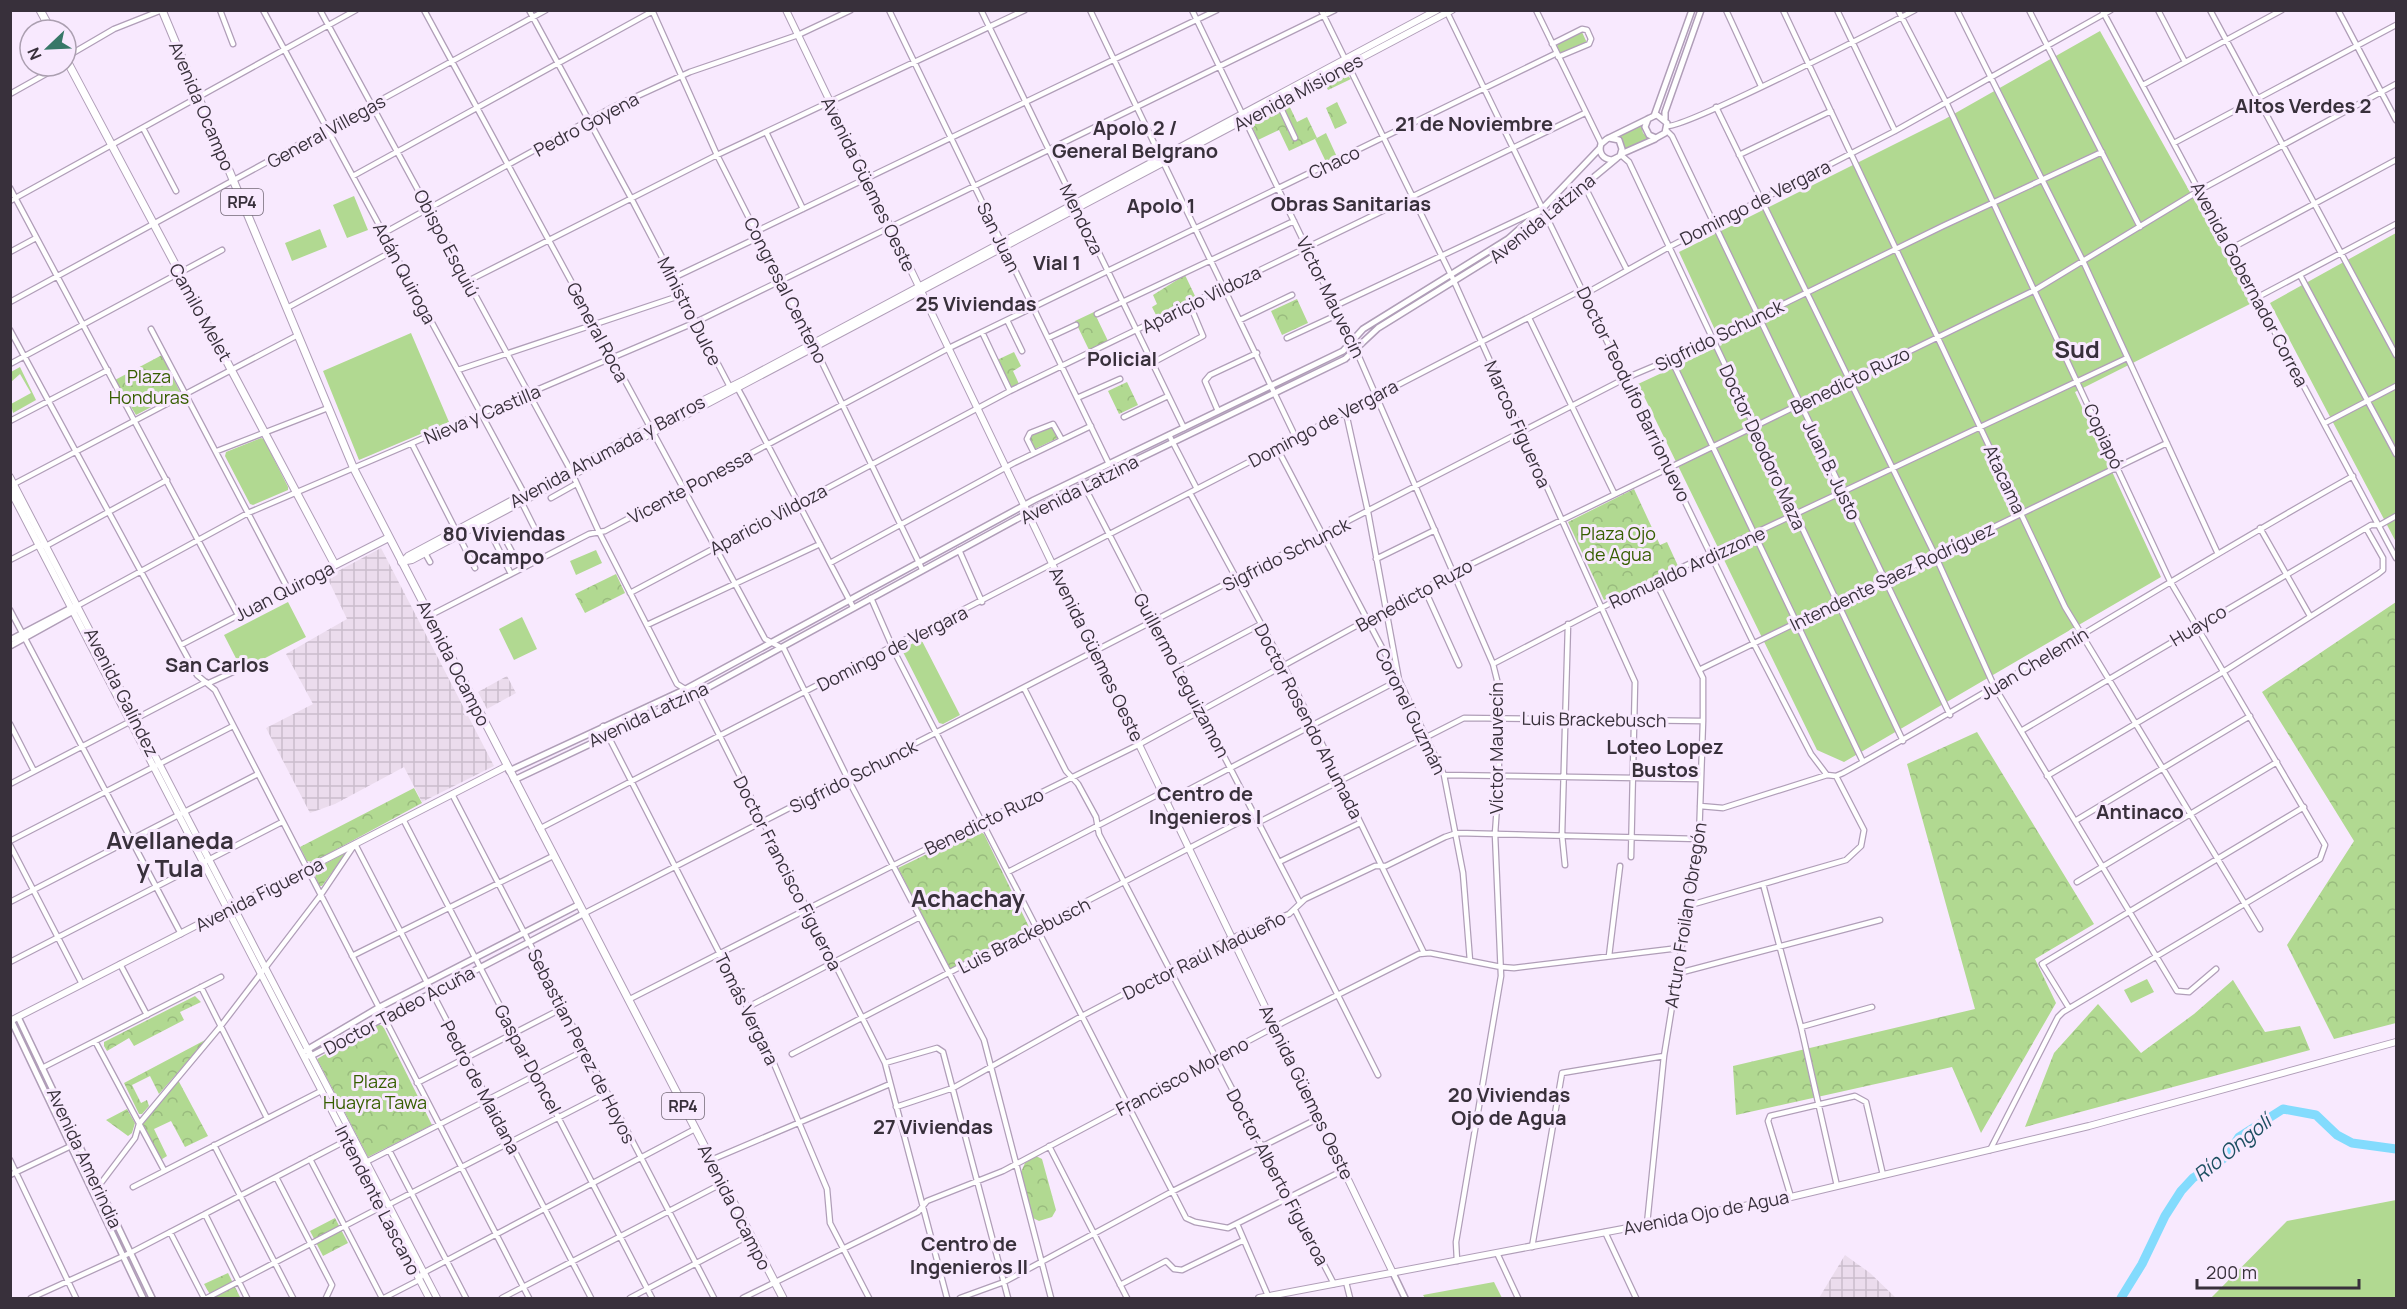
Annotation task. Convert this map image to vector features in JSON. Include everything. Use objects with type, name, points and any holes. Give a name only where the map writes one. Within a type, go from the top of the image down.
[{"type":"main road","name":"Avenida Ocampo","points":[[162,10],[354,469],[783,1299]]},
{"type":"main road","name":"Avenida Güemes Oeste","points":[[786,10],[1393,1273]]},
{"type":"main road","name":"Avenida Misiones","points":[[1244,117],[1278,102],[1437,10]]},
{"type":"main road","name":"Avenida Misiones","points":[[920,290],[1075,206],[1448,11]]},
{"type":"main road","name":"Camilo Melet","points":[[76,78],[335,565]]},
{"type":"main road","name":"Avenida Ahumada y Barros","points":[[651,430],[738,389],[920,290]]},
{"type":"main road","name":"Avenida Ahumada y Barros","points":[[401,562],[408,556],[522,503],[730,387],[814,346]]},
{"type":"main road","name":"Avenida Ahumada y Barros","points":[[401,562],[425,554],[525,495],[572,474]]},
{"type":"main road","name":"Avenida Galíndez","points":[[10,477],[12,487],[74,608],[231,908]]},
{"type":"main road","name":"Juan Quiroga","points":[[335,565],[388,538]]},
{"type":"main road","name":"Avenida Figueroa","points":[[13,1019],[452,794],[508,768]]},
{"type":"main road","name":"Intendente Lascano","points":[[231,908],[321,1091],[366,1162],[429,1299]]},
{"type":"main road","name":"Intendente Lascano","points":[[263,971],[307,1048],[385,1206],[437,1299]]},
{"type":"main road","name":"Avenida Ojo de Agua","points":[[1259,1299],[1791,1197],[2089,1126],[2397,1042]]},
{"type":"street","points":[[78,51],[114,29],[162,10]]},
{"type":"street","points":[[220,10],[233,44]]},
{"type":"street","name":"Adán Quiroga","points":[[263,10],[525,495]]},
{"type":"street","name":"Obispo Esquiú","points":[[320,10],[572,474]]},
{"type":"street","points":[[13,199],[356,10]]},
{"type":"street","name":"General Roca","points":[[424,10],[734,584],[765,639],[770,643]]},
{"type":"street","name":"Ministro Dulce","points":[[529,10],[632,198],[730,387],[738,389]]},
{"type":"street","name":"General Villegas","points":[[10,302],[546,10]]},
{"type":"street","name":"Pedro Goyena","points":[[384,233],[590,120],[682,76],[798,35],[850,10]]},
{"type":"street","name":"San Juan","points":[[889,10],[1109,464]]},
{"type":"street","name":"Mendoza","points":[[981,10],[1184,428]]},
{"type":"street","points":[[468,281],[717,155],[768,134],[1025,10]]},
{"type":"street","points":[[1090,10],[1276,392],[1296,438]]},
{"type":"street","name":"Víctor Mauvecín","points":[[1192,10],[1352,341],[1417,487],[1492,664],[1498,684],[1499,777],[1495,834],[1501,968],[1456,1242],[1457,1261]]},
{"type":"street","points":[[673,278],[753,240],[761,229],[1217,10]]},
{"type":"street","name":"Nieva y Castilla","points":[[74,608],[198,538],[248,513],[696,322],[1219,66],[1322,13],[1335,10]]},
{"type":"street","points":[[1536,10],[1606,159],[1620,156],[1620,142],[1609,138]]},
{"type":"street","points":[[1609,138],[1654,116],[1692,10]]},
{"type":"street","points":[[1648,119],[1646,131],[1651,136],[1659,137],[1666,125],[1665,112],[1701,10]]},
{"type":"street","points":[[1726,10],[1761,86]]},
{"type":"street","name":"Atacama","points":[[1783,10],[2065,607],[2260,929]]},
{"type":"street","points":[[1837,10],[1895,131]]},
{"type":"street","name":"Copiapó","points":[[1898,10],[1947,104],[2170,581],[2323,839],[2324,852],[2320,859],[2244,904]]},
{"type":"street","points":[[1654,116],[1666,125],[1676,126],[1915,10]]},
{"type":"street","points":[[1957,10],[2083,261],[2218,554]]},
{"type":"street","points":[[2029,10],[2140,227]]},
{"type":"street","name":"Domingo de Vergara","points":[[539,829],[1054,565],[1346,413],[1376,395],[1574,294],[1592,290],[1714,223],[1947,104],[2111,10]]},
{"type":"street","points":[[2158,10],[2185,62]]},
{"type":"street","points":[[2210,10],[2397,355]]},
{"type":"street","points":[[2143,85],[2282,10]]},
{"type":"street","points":[[2338,10],[2397,120]]},
{"type":"street","points":[[353,176],[652,11]]},
{"type":"street","name":"Congresal Centeno","points":[[652,11],[717,155],[843,404],[922,569]]},
{"type":"street","name":"Doctor Teodulfo Barrionuevo","points":[[1448,11],[1512,148],[1754,644],[1811,754],[1827,775]]},
{"type":"street","name":"Marcos Figueroa","points":[[1322,13],[1451,275],[1635,681],[1631,857]]},
{"type":"street","name":"Avenida Gobernador Correa","points":[[2103,13],[2232,248],[2397,558]]},
{"type":"street","points":[[2174,143],[2397,25]]},
{"type":"street","name":"Chaco","points":[[949,348],[1484,88],[1558,55],[1589,44],[1591,39],[1587,30],[1582,29],[1552,44]]},
{"type":"street","points":[[10,94],[39,78]]},
{"type":"street","name":"Benedicto Ruzo","points":[[628,1000],[1140,744],[1453,573],[2035,291],[2200,190],[2397,84]]},
{"type":"street","points":[[1278,102],[1295,138]]},
{"type":"street","points":[[1716,107],[1935,555],[1994,686],[2177,991],[2189,992],[2216,969]]},
{"type":"street","points":[[1739,155],[1831,111]]},
{"type":"street","name":"Aparicio Vildoza","points":[[630,593],[714,547],[794,508],[799,503],[1010,391],[1585,113]]},
{"type":"street","name":"Juan B. Justo","points":[[1666,125],[1950,715]]},
{"type":"street","points":[[143,128],[176,191]]},
{"type":"street","points":[[768,134],[802,209]]},
{"type":"street","name":"Avenida Latzina","points":[[514,780],[696,693],[1029,513],[1172,441],[1345,359],[1378,328],[1499,255],[1620,156],[1659,137]]},
{"type":"street","name":"Avenida Latzina","points":[[508,768],[684,690],[1025,506],[1343,351],[1363,329],[1508,239],[1542,210],[1609,138]]},
{"type":"street","name":"Sigfrido Schunck","points":[[583,914],[1095,651],[1154,623],[1626,378],[1671,359],[2102,152]]},
{"type":"street","name":"Doctor Deodoro Maza","points":[[1620,156],[1629,162],[1903,741]]},
{"type":"street","points":[[2232,248],[2397,160]]},
{"type":"street","points":[[1584,185],[1628,270]]},
{"type":"street","points":[[10,188],[13,199],[84,325],[238,615]]},
{"type":"street","points":[[1335,306],[1542,210]]},
{"type":"street","points":[[1097,314],[1294,221]]},
{"type":"street","points":[[2258,297],[2394,225],[2397,234]]},
{"type":"street","points":[[10,252],[36,238]]},
{"type":"street","points":[[10,364],[222,250]]},
{"type":"street","points":[[287,308],[393,251]]},
{"type":"street","points":[[2300,275],[2397,454]]},
{"type":"street","points":[[458,370],[506,352],[682,295]]},
{"type":"street","points":[[1240,320],[1292,295]]},
{"type":"street","points":[[1152,363],[1203,336],[1190,305]]},
{"type":"street","points":[[1287,338],[1339,314]]},
{"type":"street","points":[[1529,318],[1614,493]]},
{"type":"street","points":[[1007,320],[1022,351]]},
{"type":"street","points":[[1048,338],[1076,324]]},
{"type":"street","points":[[151,328],[288,589]]},
{"type":"street","points":[[10,330],[197,675],[215,690],[529,1299]]},
{"type":"street","points":[[982,332],[1010,391]]},
{"type":"street","points":[[12,487],[231,368],[298,335]]},
{"type":"street","name":"Vicente Ponessa","points":[[429,616],[683,489],[949,348]]},
{"type":"street","points":[[1218,411],[1205,381],[1210,375],[1257,353]]},
{"type":"street","name":"Romualdo Ardizzone","points":[[1492,664],[1656,580],[1755,536],[2127,358]]},
{"type":"street","points":[[1671,359],[1863,762]]},
{"type":"street","points":[[10,421],[108,370]]},
{"type":"street","points":[[1077,398],[1120,379]]},
{"type":"street","points":[[2325,423],[2397,386]]},
{"type":"street","points":[[738,389],[853,607]]},
{"type":"street","points":[[1124,417],[1168,396]]},
{"type":"street","points":[[217,452],[328,408]]},
{"type":"street","points":[[1167,801],[1399,680],[1368,512],[1346,413]]},
{"type":"street","points":[[1034,453],[1027,439],[1030,433],[1053,424],[1062,440]]},
{"type":"street","points":[[830,563],[1034,453],[1091,426]]},
{"type":"street","points":[[1169,435],[1197,489]]},
{"type":"street","name":"Intendente Saez Rodríguez","points":[[1699,670],[2167,443]]},
{"type":"street","points":[[412,444],[475,568]]},
{"type":"street","name":"Coronel Guzmán","points":[[1277,448],[1399,680],[1444,775],[1463,873],[1470,961]]},
{"type":"street","points":[[572,474],[677,684],[684,690],[696,693]]},
{"type":"street","name":"Juan Chelemín","points":[[1836,776],[1950,715],[1994,686],[2170,581],[2353,476]]},
{"type":"street","name":"Guillermo Leguizamon","points":[[1080,478],[1300,903]]},
{"type":"street","points":[[10,560],[167,480]]},
{"type":"street","points":[[551,498],[576,484]]},
{"type":"street","name":"Doctor Rosendo Ahumada","points":[[1190,493],[1284,666],[1424,952]]},
{"type":"street","points":[[525,495],[522,503],[539,537]]},
{"type":"street","name":"Huayco","points":[[2021,731],[2366,528],[2397,516]]},
{"type":"street","points":[[2260,528],[2310,616]]},
{"type":"street","points":[[2047,776],[2223,672],[2378,574],[2384,566],[2383,558],[2366,528]]},
{"type":"street","points":[[1377,559],[1435,530]]},
{"type":"street","points":[[503,535],[521,569]]},
{"type":"street","points":[[494,540],[511,574]]},
{"type":"street","points":[[646,625],[820,544]]},
{"type":"street","points":[[959,550],[982,602]]},
{"type":"street","points":[[425,554],[430,562]]},
{"type":"street","name":"Juan Quiroga","points":[[181,645],[335,565]]},
{"type":"street","name":"Arturo Froilan Obregón","points":[[1647,1224],[1664,1056],[1675,974],[1699,839],[1703,721],[1703,678],[1656,580]]},
{"type":"street","points":[[1424,588],[1459,665]]},
{"type":"street","points":[[870,597],[982,823],[1190,1221],[1220,1228],[1237,1224],[1344,1170]]},
{"type":"street","points":[[10,646],[74,608]]},
{"type":"street","points":[[10,610],[181,933]]},
{"type":"street","points":[[1178,668],[1261,624]]},
{"type":"street","points":[[1565,864],[1562,835],[1569,624]]},
{"type":"street","points":[[10,640],[24,636]]},
{"type":"street","points":[[770,643],[784,649],[848,779],[981,1031],[1051,1299]]},
{"type":"street","points":[[10,784],[195,688],[233,672]]},
{"type":"street","points":[[195,688],[197,675]]},
{"type":"street","name":"Doctor Alberto Figueroa","points":[[1024,688],[1072,778],[1096,817],[1099,834],[1334,1284]]},
{"type":"street","name":"Doctor Francisco Figueroa","points":[[696,693],[885,1063],[947,1299]]},
{"type":"street","name":"Luis Brackebusch","points":[[1259,822],[1464,718],[1566,717],[1703,721]]},
{"type":"street","points":[[2075,821],[2250,717]]},
{"type":"street","points":[[10,724],[34,771]]},
{"type":"street","points":[[82,984],[10,843],[233,726]]},
{"type":"street","name":"Tomás Vergara","points":[[603,726],[748,1007],[827,1189],[828,1218],[869,1299]]},
{"type":"street","points":[[2077,882],[2277,762]]},
{"type":"street","points":[[10,902],[258,774]]},
{"type":"street","points":[[1444,775],[1564,776],[1633,780],[1701,779]]},
{"type":"street","points":[[1687,906],[1846,860],[1861,846],[1864,830],[1836,776],[1827,775],[1723,808],[1700,806]]},
{"type":"street","points":[[1008,872],[1163,792]]},
{"type":"street","name":"Sebastian Perez de Hoyos","points":[[452,794],[714,1299]]},
{"type":"street","points":[[2069,1008],[2042,964],[2304,807]]},
{"type":"street","name":"Luis Brackebusch","points":[[792,1054],[1255,814]]},
{"type":"street","name":"Gaspar Doncel","points":[[403,819],[652,1299]]},
{"type":"street","points":[[10,962],[282,822]]},
{"type":"street","points":[[1280,861],[1360,823]]},
{"type":"street","name":"Doctor Raúl Madueño","points":[[896,1107],[953,1088],[991,1069],[1016,1051],[1169,970],[1295,910],[1300,903],[1375,866],[1386,866],[1445,837],[1457,834],[1495,834],[1699,839]]},
{"type":"street","points":[[98,1186],[135,1138],[139,1124],[220,1027],[320,896],[355,844]]},
{"type":"street","name":"Pedro de Maidana","points":[[355,844],[591,1299]]},
{"type":"street","points":[[352,956],[553,856]]},
{"type":"street","points":[[1609,956],[1620,866]]},
{"type":"street","points":[[1763,885],[1801,1026],[1837,1186]]},
{"type":"street","points":[[1990,1150],[2058,1017],[2069,1008],[2244,904]]},
{"type":"street","name":"Doctor Tadeo Acuña","points":[[578,905],[378,1008],[307,1048],[303,1055],[311,1056],[583,914]]},
{"type":"street","points":[[1295,910],[1378,1075]]},
{"type":"street","points":[[748,1007],[920,917]]},
{"type":"street","points":[[1675,974],[1880,920]]},
{"type":"street","points":[[1424,952],[1501,968],[1679,948]]},
{"type":"street","name":"Francisco Moreno","points":[[743,1299],[918,1212],[927,1201],[977,1184],[1215,1058],[1424,952]]},
{"type":"street","points":[[120,964],[147,1015]]},
{"type":"street","points":[[42,1068],[221,977]]},
{"type":"street","points":[[201,987],[267,1118]]},
{"type":"street","points":[[1801,1026],[1872,1007]]},
{"type":"street","points":[[417,1083],[562,1008]]},
{"type":"street","points":[[13,1019],[143,1299]]},
{"type":"street","name":"Avenida Amerindia","points":[[13,1019],[42,1068],[152,1299]]},
{"type":"street","points":[[95,1041],[164,1170]]},
{"type":"street","points":[[885,1063],[941,1048],[1008,1299]]},
{"type":"street","points":[[366,1162],[585,1050]]},
{"type":"street","points":[[1532,1247],[1562,1073],[1664,1056]]},
{"type":"street","points":[[711,1160],[890,1084]]},
{"type":"street","points":[[133,1187],[321,1091]]},
{"type":"street","points":[[170,1232],[206,1299],[606,1093]]},
{"type":"street","points":[[1791,1197],[1768,1121],[1770,1116],[1855,1096],[1866,1102],[1883,1175]]},
{"type":"street","points":[[960,1299],[1004,1282],[1173,1191],[1319,1118]]},
{"type":"street","points":[[310,1159],[383,1299],[419,1280],[423,1273],[695,1130]]},
{"type":"street","points":[[31,1299],[130,1253],[350,1138]]},
{"type":"street","points":[[214,1145],[292,1299]]},
{"type":"street","points":[[10,1175],[71,1146]]},
{"type":"street","points":[[1050,1146],[1126,1299]]},
{"type":"street","points":[[389,1150],[466,1299]]},
{"type":"street","points":[[10,1160],[76,1299]]},
{"type":"street","points":[[276,1177],[332,1285],[326,1299]]},
{"type":"street","points":[[502,1299],[723,1183]]},
{"type":"street","points":[[205,1214],[247,1299]]},
{"type":"street","points":[[1237,1224],[1269,1298]]},
{"type":"street","points":[[1605,1232],[1636,1299]]},
{"type":"street","points":[[630,1299],[750,1235]]},
{"type":"street","points":[[1120,1285],[1166,1261],[1174,1269],[1182,1270],[1244,1240]]},
{"type":"street","points":[[1497,1253],[1518,1299]]},
{"type":"street","name":"Avenida Güemes Oeste","points":[[1393,1273],[1405,1299]]},
{"type":"street","name":"Doctor Alberto Figueroa","points":[[1346,1282],[1350,1299]]},
{"type":"shaded area","points":[[381,548],[494,766],[422,802],[404,767],[335,804],[310,813],[266,728],[313,704],[286,654],[347,619],[327,577]]},
{"type":"shaded area","points":[[507,676],[516,693],[487,709],[478,692]]},
{"type":"shaded area","points":[[1845,1255],[1870,1273],[1896,1298],[1819,1298]]},
{"type":"green space","points":[[2100,31],[2252,303],[2075,392],[2161,577],[1844,762],[1817,750],[1638,384],[1722,345],[1679,252],[1945,119]]},
{"type":"green space","points":[[1582,32],[1587,43],[1563,53],[1560,52],[1557,46],[1559,43]]},
{"type":"green space","points":[[1343,71],[1351,79],[1328,90],[1324,82]]},
{"type":"green space","points":[[1287,101],[1297,122],[1307,117],[1317,138],[1289,151],[1279,130],[1258,140],[1250,122]]},
{"type":"green space","points":[[1337,102],[1347,123],[1335,129],[1326,108]]},
{"type":"green space","points":[[1641,125],[1643,133],[1649,139],[1624,151],[1622,141],[1616,137]]},
{"type":"green space","points":[[1326,133],[1337,157],[1326,162],[1315,139]]},
{"type":"green space","points":[[354,196],[368,230],[347,238],[333,205]]},
{"type":"green space","points":[[320,229],[327,247],[292,261],[285,243]]},
{"type":"green space","points":[[2396,233],[2396,542],[2270,303]]},
{"type":"green space","points":[[1185,275],[1196,298],[1157,317],[1152,307],[1157,304],[1153,295]]},
{"type":"green space","points":[[1297,299],[1308,323],[1282,335],[1271,311]]},
{"type":"green space","points":[[1094,312],[1108,341],[1089,350],[1075,321]]},
{"type":"green space","points":[[411,333],[449,422],[359,460],[323,371]]},
{"type":"green space","points":[[1014,352],[1021,366],[1013,371],[1019,384],[1011,387],[997,360]]},
{"type":"green space","name":"Plaza Honduras","points":[[162,355],[180,392],[136,415],[115,380]]},
{"type":"green space","points":[[20,367],[36,400],[13,413],[11,404],[31,393],[20,374],[11,382],[11,372]]},
{"type":"green space","points":[[1127,382],[1138,405],[1119,414],[1108,391]]},
{"type":"green space","points":[[1052,426],[1058,438],[1035,449],[1031,435]]},
{"type":"green space","points":[[261,438],[264,439],[288,490],[253,505],[250,504],[225,456],[226,452]]},
{"type":"green space","name":"Plaza Ojo de Agua","points":[[1634,489],[1660,545],[1667,542],[1678,566],[1604,600],[1568,522]]},
{"type":"green space","points":[[596,550],[602,563],[576,575],[570,561]]},
{"type":"green space","points":[[616,574],[625,593],[585,613],[575,594]]},
{"type":"green space","points":[[288,602],[306,637],[242,670],[224,635]]},
{"type":"green space","points":[[2396,602],[2396,1023],[2334,1039],[2287,945],[2354,841],[2262,692]]},
{"type":"green space","points":[[522,617],[537,649],[514,660],[499,629]]},
{"type":"green space","points":[[921,639],[960,715],[943,724],[939,723],[903,652],[904,648]]},
{"type":"green space","points":[[1977,732],[2094,924],[2035,959],[2056,1003],[1981,1133],[1952,1067],[1736,1115],[1733,1066],[1975,1009],[1907,764]]},
{"type":"green space","points":[[414,788],[422,803],[313,862],[307,861],[300,847]]},
{"type":"green space","points":[[977,830],[984,834],[1029,927],[950,969],[898,868]]},
{"type":"green space","points":[[347,852],[322,886],[319,886],[313,870]]},
{"type":"green space","points":[[2147,979],[2154,992],[2131,1003],[2124,990]]},
{"type":"green space","points":[[2233,980],[2265,1032],[2300,1026],[2310,1050],[2025,1127],[2054,1053],[2098,1004],[2141,1053],[2194,1014]]},
{"type":"green space","points":[[195,996],[201,1002],[180,1012],[184,1020],[134,1046],[129,1038],[107,1051],[104,1046],[104,1042]]},
{"type":"green space","name":"Plaza Huayra Tawa","points":[[377,1024],[383,1026],[432,1125],[368,1157],[317,1059]]},
{"type":"green space","points":[[207,1039],[159,1094],[150,1076],[132,1085],[141,1103],[147,1100],[149,1106],[142,1114],[139,1114],[124,1083]]},
{"type":"green space","points":[[177,1078],[208,1136],[185,1147],[171,1121],[154,1129],[167,1156],[159,1161],[139,1124]]},
{"type":"green space","points":[[127,1109],[135,1123],[132,1133],[128,1136],[106,1120]]},
{"type":"green space","points":[[1036,1156],[1042,1159],[1056,1210],[1052,1217],[1039,1221],[1033,1218],[1021,1172],[1025,1163]]},
{"type":"green space","points":[[2396,1200],[2396,1298],[2211,1298],[2287,1221]]},
{"type":"green space","points":[[335,1218],[348,1243],[323,1256],[310,1231]]},
{"type":"green space","points":[[228,1273],[240,1297],[212,1298],[204,1284]]},
{"type":"green space","points":[[1494,1282],[1502,1298],[1425,1298],[1423,1295]]},
{"type":"waterway","name":"Río Ongolí","points":[[2121,1298],[2181,1191],[2193,1178],[2226,1157],[2239,1137],[2283,1109],[2316,1115],[2337,1135],[2352,1143],[2396,1149]]},
{"type":"district","name":"Altos Verdes 2","points":[[2303,105]]},
{"type":"district","name":"21 de Noviembre","points":[[1474,123]]},
{"type":"district","name":"Apolo 2 / General Belgrano","points":[[1135,138]]},
{"type":"district","name":"Obras Sanitarias","points":[[1351,203]]},
{"type":"district","name":"Apolo 1","points":[[1161,205]]},
{"type":"district","name":"Vial 1","points":[[1057,262]]},
{"type":"district","name":"25 Viviendas","points":[[976,303]]},
{"type":"district","name":"Sud","points":[[2077,348]]},
{"type":"district","name":"Policial","points":[[1122,358]]},
{"type":"district","name":"80 Viviendas Ocampo","points":[[504,544]]},
{"type":"district","name":"San Carlos","points":[[217,664]]},
{"type":"district","name":"Loteo Lopez Bustos","points":[[1665,758]]},
{"type":"district","name":"Centro de Ingenieros I","points":[[1205,804]]},
{"type":"district","name":"Antinaco","points":[[2140,811]]},
{"type":"district","name":"Avellaneda y Tula","points":[[170,853]]},
{"type":"district","name":"Achachay","points":[[968,897]]},
{"type":"district","name":"20 Viviendas Ojo de Agua","points":[[1509,1106]]},
{"type":"district","name":"27 Viviendas","points":[[933,1126]]},
{"type":"district","name":"Centro de Ingenieros II","points":[[969,1254]]}]
